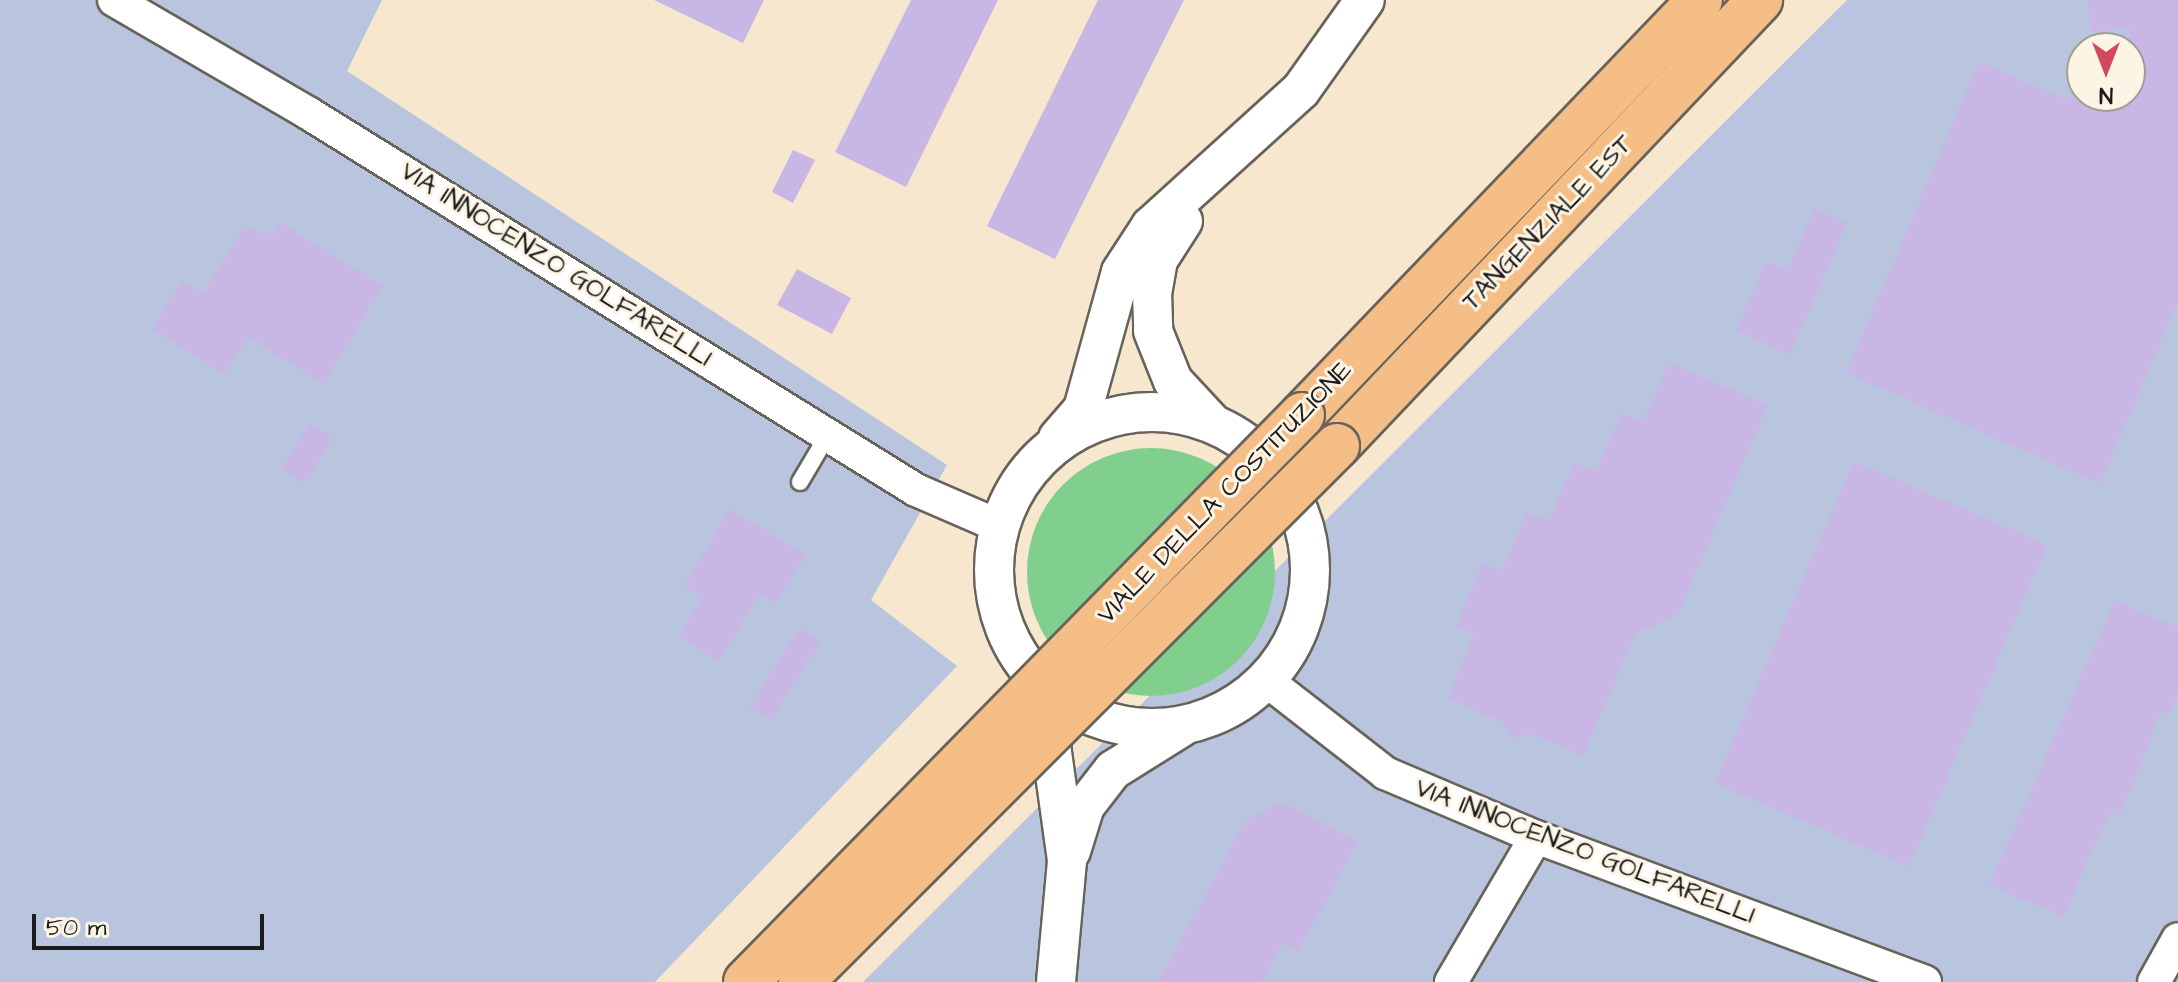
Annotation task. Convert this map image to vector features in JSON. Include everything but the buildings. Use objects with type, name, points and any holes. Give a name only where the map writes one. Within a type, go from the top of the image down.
[{"type":"highway","name":"VIALE DELLA COSTITUZIONE","points":[[746,982],[1302,415],[1700,0]]},
{"type":"highway","name":"TANGENZIALE EST","points":[[1337,446],[1760,0]]},
{"type":"highway","name":"VIALE DELLA COSTITUZIONE","points":[[801,982],[1337,446]]},
{"type":"street","name":"VIA INNOCENZO GOLFARELLI","points":[[114,0],[829,433],[916,490],[999,526]]},
{"type":"street","points":[[1182,727],[1132,728],[1084,714],[1043,686],[1016,652],[999,612],[993,569],[999,526],[1018,486],[1083,409],[1121,272],[1151,226],[1211,177],[1301,90],[1365,0]]},
{"type":"street","points":[[1211,177],[1158,260],[1152,293],[1161,356],[1173,381],[1212,423]]},
{"type":"street","points":[[1047,451],[1083,427],[1125,414],[1169,412],[1212,423],[1250,445],[1281,477],[1302,516],[1312,559],[1309,603],[1293,645],[1267,681],[1228,710],[1182,727],[1113,770],[1085,806],[1067,861],[1056,982]]},
{"type":"street","name":"VIA INNOCENZO GOLFARELLI","points":[[1267,681],[1385,773],[1536,837],[1925,982]]},
{"type":"street","points":[[1043,686],[1067,861]]},
{"type":"street","points":[[1451,982],[1536,837]]},
{"type":"street","points":[[2154,982],[2178,939]]},
{"type":"lane","points":[[800,482],[829,433]]},
{"type":"shaded area","points":[[0,0],[382,0],[347,71],[947,465],[871,600],[957,666],[655,982],[0,982]]},
{"type":"shaded area","points":[[1847,0],[2178,0],[2178,982],[863,982]]},
{"type":"green space","points":[[1151,448],[1198,458],[1220,469],[1239,484],[1254,503],[1265,525],[1275,572],[1265,619],[1254,641],[1239,660],[1220,675],[1198,686],[1151,696],[1104,686],[1082,675],[1063,660],[1048,641],[1037,619],[1027,572],[1037,525],[1048,503],[1063,484],[1082,469],[1104,458]]}]
